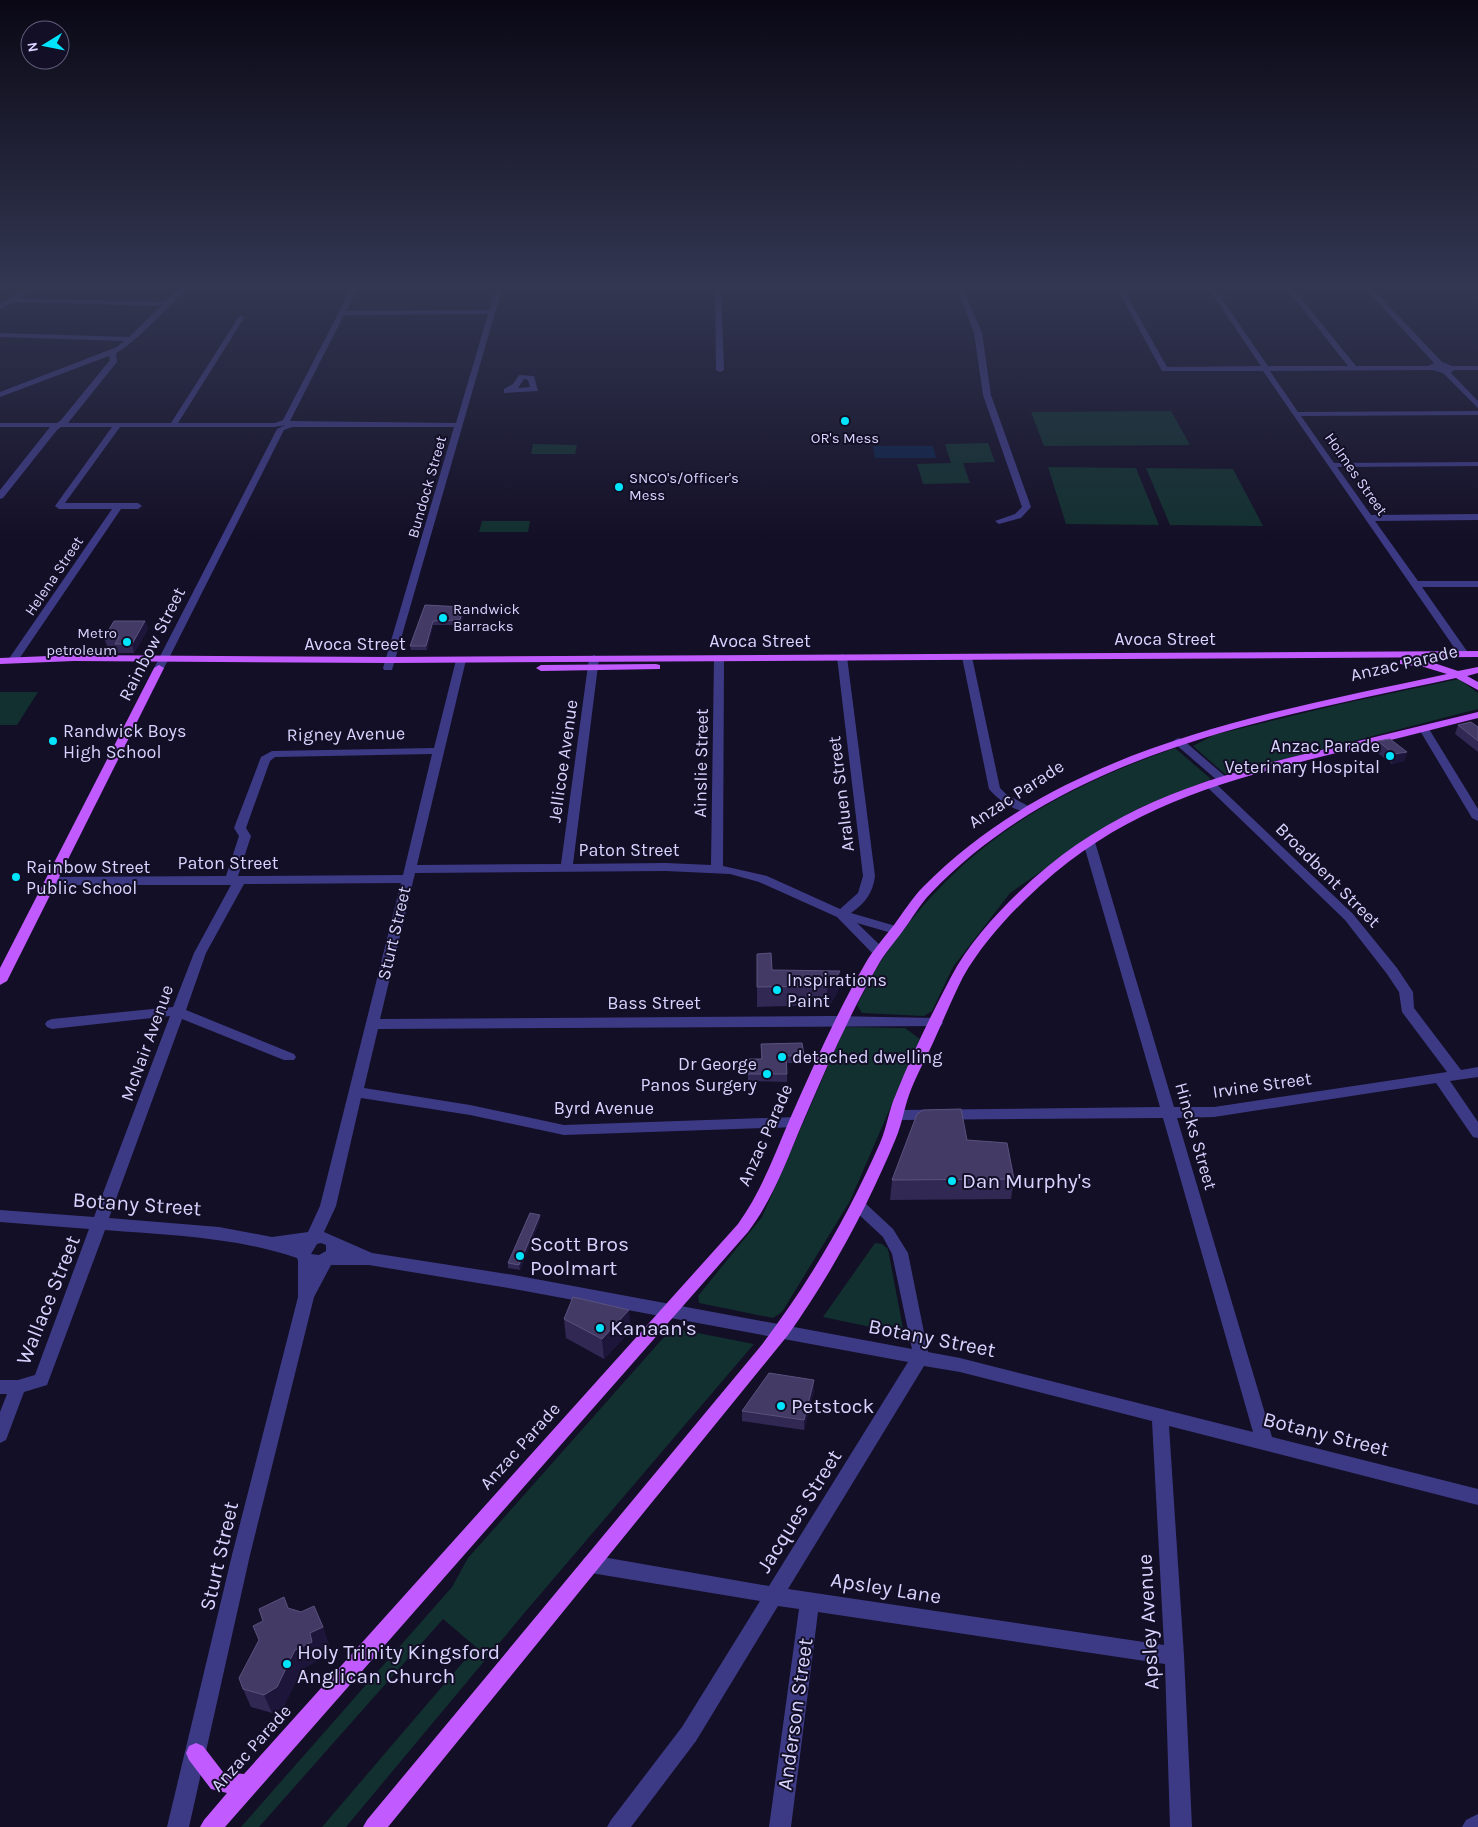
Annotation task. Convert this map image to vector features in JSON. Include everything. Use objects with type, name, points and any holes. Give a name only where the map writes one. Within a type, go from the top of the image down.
[{"type":"main road","name":"Avoca Street","points":[[0,660],[161,664],[460,664],[1250,659],[1478,654]]},
{"type":"main road","name":"Avoca Street","points":[[1250,659],[1411,662],[1435,666],[1459,674]]},
{"type":"main road","points":[[1411,662],[1432,672],[1433,675],[1427,681]]},
{"type":"main road","name":"Rainbow Street","points":[[0,981],[161,664]]},
{"type":"main road","name":"Anzac Parade","points":[[211,1827],[755,1212],[840,1021],[879,952],[894,930],[924,895],[955,864],[1026,810],[1081,778],[1178,741],[1252,721],[1478,670]]},
{"type":"main road","points":[[1459,674],[1478,687]]},
{"type":"main road","points":[[374,1827],[780,1333],[820,1277],[859,1206],[899,1115],[901,1097],[958,975],[996,922],[1042,876],[1089,842],[1153,807],[1216,781],[1478,715]]},
{"type":"main road","points":[[196,1752],[218,1782],[248,1785]]},
{"type":"street","points":[[0,395],[64,370]]},
{"type":"street","points":[[0,496],[54,428],[59,425],[105,370]]},
{"type":"street","points":[[173,425],[208,370]]},
{"type":"street","name":"Rainbow Street","points":[[161,664],[312,370]]},
{"type":"street","name":"Bundock Street","points":[[389,664],[476,370]]},
{"type":"street","points":[[983,370],[987,395],[1026,507],[1018,516],[999,521]]},
{"type":"street","name":"Holmes Street","points":[[1266,370],[1464,654]]},
{"type":"street","points":[[1449,370],[1478,406]]},
{"type":"street","points":[[1297,414],[1478,413]]},
{"type":"street","points":[[0,425],[460,425]]},
{"type":"street","points":[[118,425],[59,506],[138,506]]},
{"type":"street","points":[[1333,465],[1478,464]]},
{"type":"street","name":"Helena Street","points":[[13,660],[118,506]]},
{"type":"street","points":[[1369,518],[1478,517]]},
{"type":"street","points":[[1416,584],[1478,584]]},
{"type":"street","name":"Araluen Street","points":[[841,914],[853,906],[868,890],[869,876],[843,661]]},
{"type":"street","points":[[968,661],[995,789],[1002,796],[1026,810]]},
{"type":"street","name":"Ainslie Street","points":[[717,869],[719,662]]},
{"type":"street","name":"Jellicoe Avenue","points":[[566,868],[593,663]]},
{"type":"street","name":"Sturt Street","points":[[178,1827],[241,1556],[306,1297],[326,1260],[334,1253],[322,1240],[328,1206],[407,874],[460,664]]},
{"type":"street","points":[[1424,729],[1478,818]]},
{"type":"street","name":"Broadbent Street","points":[[1178,741],[1349,917],[1392,971],[1406,992],[1407,1008],[1457,1075]]},
{"type":"street","name":"Rigney Avenue","points":[[235,881],[245,836],[240,828],[265,759],[279,752],[438,751]]},
{"type":"street","name":"Hincks Street","points":[[1089,842],[1265,1442]]},
{"type":"street","name":"Paton Street","points":[[51,882],[235,881],[566,868],[717,869],[752,875],[841,914],[894,930]]},
{"type":"street","name":"McNair Avenue","points":[[101,1224],[200,953],[235,881]]},
{"type":"street","name":"Paton Street","points":[[841,914],[879,952]]},
{"type":"street","points":[[52,1024],[169,1011],[179,1012],[290,1057]]},
{"type":"street","name":"Bass Street","points":[[372,1024],[840,1021],[936,1023]]},
{"type":"street","name":"Irvine Street","points":[[899,1115],[1214,1112],[1478,1072]]},
{"type":"street","points":[[1440,1078],[1478,1133]]},
{"type":"street","name":"Byrd Avenue","points":[[355,1092],[470,1110],[564,1130],[796,1122]]},
{"type":"street","points":[[859,1206],[888,1233],[900,1253],[920,1346],[920,1358]]},
{"type":"street","name":"Botany Street","points":[[0,1216],[219,1233],[271,1242],[322,1240],[369,1259]]},
{"type":"street","name":"Wallace Street","points":[[0,1435],[18,1387],[41,1380],[101,1224]]},
{"type":"street","points":[[304,1257],[304,1247],[322,1240]]},
{"type":"street","name":"Botany Street","points":[[271,1242],[317,1263],[326,1260],[369,1259],[514,1282],[992,1372],[1478,1497]]},
{"type":"street","name":"Sturt Street","points":[[304,1257],[306,1297]]},
{"type":"street","name":"Jacques Street","points":[[618,1827],[689,1734],[772,1596],[920,1358]]},
{"type":"street","points":[[0,1387],[18,1387]]},
{"type":"street","name":"Apsley Avenue","points":[[1160,1415],[1174,1656],[1181,1827]]},
{"type":"street","name":"Apsley Lane","points":[[591,1564],[761,1592],[772,1596],[1174,1656]]},
{"type":"street","name":"Anderson Street","points":[[780,1827],[810,1601]]},
{"type":"street","points":[[1473,1827],[1478,1825]]},
{"type":"green space","points":[[1171,411],[1190,445],[1044,446],[1031,412]]},
{"type":"green space","points":[[988,443],[995,462],[963,463],[970,483],[923,484],[917,464],[951,463],[945,444]]},
{"type":"green space","points":[[533,444],[577,445],[575,454],[531,454]]},
{"type":"green space","points":[[1048,467],[1136,468],[1159,525],[1066,524]]},
{"type":"green space","points":[[1146,468],[1233,469],[1263,526],[1170,525]]},
{"type":"green space","points":[[482,521],[530,521],[528,532],[479,532]]},
{"type":"green space","points":[[1459,679],[1478,693],[1478,709],[1225,774],[1193,746],[1214,735],[1341,704]]},
{"type":"green space","points":[[0,692],[38,692],[17,725],[0,725]]},
{"type":"green space","points":[[1175,748],[1211,779],[1139,808],[1100,831],[1010,893],[953,967],[932,1011],[924,1016],[862,1013],[857,1005],[887,952],[916,914],[947,880],[979,851],[1013,826],[1050,803],[1089,783]]},
{"type":"green space","points":[[845,1027],[905,1028],[920,1039],[850,1201],[782,1312],[773,1318],[699,1303],[698,1296],[762,1217]]},
{"type":"green space","points":[[875,1243],[882,1244],[888,1249],[904,1334],[823,1317]]},
{"type":"green space","points":[[672,1328],[754,1344],[526,1611],[346,1827],[322,1827],[476,1647],[443,1619],[259,1827],[241,1827],[452,1587],[468,1558]]},
{"type":"water","points":[[873,446],[933,446],[936,458],[875,458]]},
{"type":"building","points":[[425,605],[463,607],[460,620],[433,621],[426,646],[410,646]]},
{"type":"building","points":[[114,621],[145,621],[132,644],[115,644],[119,637],[104,638]]},
{"type":"building","points":[[1471,722],[1478,727],[1478,741],[1458,725]]},
{"type":"building","points":[[1390,739],[1407,752],[1394,754],[1378,741]]},
{"type":"building","points":[[771,953],[772,970],[840,971],[832,984],[827,986],[757,987],[757,954]]},
{"type":"building","points":[[802,1043],[804,1055],[786,1056],[787,1074],[748,1074],[748,1059],[762,1059],[761,1044]]},
{"type":"building","points":[[961,1109],[967,1140],[1007,1143],[1014,1179],[892,1180],[917,1114],[923,1110]]},
{"type":"building","name":"Scott Bros Poolmart","points":[[530,1213],[540,1215],[519,1265],[508,1263]]},
{"type":"building","points":[[573,1297],[629,1310],[602,1339],[564,1319]]},
{"type":"building","name":"Petstock","points":[[769,1373],[814,1380],[804,1420],[742,1411]]},
{"type":"building","points":[[284,1597],[288,1608],[301,1612],[314,1606],[323,1627],[310,1633],[312,1642],[295,1650],[277,1687],[264,1695],[243,1689],[239,1678],[259,1640],[253,1626],[263,1621],[259,1609]]},
{"type":"place","name":"OR's Mess","points":[[845,421]]},
{"type":"place","name":"SNCO's/Officer's Mess","points":[[619,487]]},
{"type":"place","name":"Randwick Barracks","points":[[443,618]]},
{"type":"place","name":"Metro petroleum","points":[[127,642]]},
{"type":"place","name":"Randwick Boys High School","points":[[53,741]]},
{"type":"place","name":"Anzac Parade Veterinary Hospital","points":[[1390,756]]},
{"type":"place","name":"Rainbow Street Public School","points":[[16,877]]},
{"type":"place","name":"Inspirations Paint","points":[[777,990]]},
{"type":"place","name":"detached dwelling","points":[[782,1057]]},
{"type":"place","name":"Dr George Panos Surgery","points":[[767,1074]]},
{"type":"place","name":"Dan Murphy's","points":[[952,1181]]},
{"type":"place","name":"Scott Bros Poolmart","points":[[520,1256]]},
{"type":"place","name":"Kanaan's","points":[[600,1328]]},
{"type":"place","name":"Petstock","points":[[781,1406]]},
{"type":"place","name":"Holy Trinity Kingsford Anglican Church","points":[[287,1664]]}]
